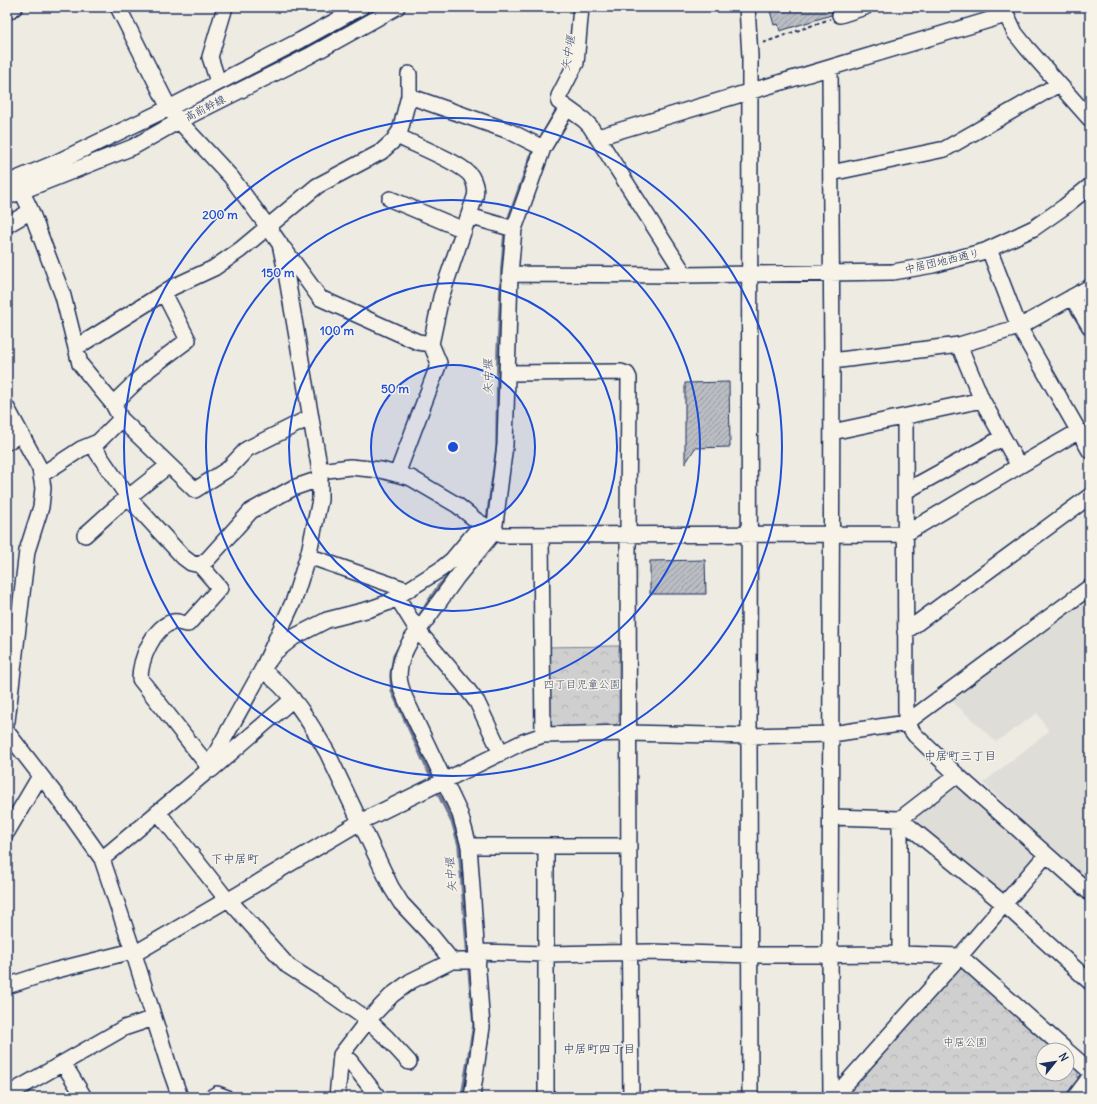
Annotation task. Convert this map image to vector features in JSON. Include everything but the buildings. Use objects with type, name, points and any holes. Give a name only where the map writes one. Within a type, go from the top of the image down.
[{"type":"street","points":[[7,12],[15,7]]},
{"type":"street","points":[[118,7],[169,108],[179,121],[231,177],[320,298],[418,342],[431,344]]},
{"type":"street","points":[[218,82],[210,57],[225,7]]},
{"type":"street","name":"高前幹線","points":[[7,183],[55,163],[169,108],[301,40],[361,7]]},
{"type":"street","name":"高前幹線","points":[[7,197],[132,147],[179,121],[309,56],[397,7]]},
{"type":"street","points":[[581,7],[576,63],[558,96],[558,102],[584,120],[598,137],[685,275]]},
{"type":"street","points":[[747,7],[750,56],[750,1097]]},
{"type":"street","points":[[840,15],[865,7]]},
{"type":"street","points":[[598,137],[830,68],[1005,11],[1015,33],[1090,119]]},
{"type":"street","points":[[830,68],[832,361],[831,1097]]},
{"type":"street","points":[[77,347],[164,293],[214,268],[240,250],[317,186],[337,174],[381,152],[393,142],[400,131],[409,96],[409,74]]},
{"type":"street","points":[[831,173],[944,149],[1059,84]]},
{"type":"street","points":[[409,96],[509,131],[543,148]]},
{"type":"street","points":[[472,1097],[482,1027],[469,846],[460,814],[405,698],[399,682],[400,670],[411,638],[418,631],[457,577],[488,528],[505,445],[510,274],[514,229],[543,148],[567,108]]},
{"type":"street","points":[[397,136],[460,166],[470,175],[477,189],[441,297],[431,344],[439,363],[397,474]]},
{"type":"street","name":"中居団地西通り","points":[[510,274],[685,275],[893,272],[933,265],[989,249],[1034,228],[1090,186]]},
{"type":"street","points":[[22,192],[31,211],[64,296],[80,364],[113,404],[121,419],[195,490],[228,469],[247,449],[311,417]]},
{"type":"street","points":[[390,199],[466,223],[514,229]]},
{"type":"street","points":[[7,225],[31,211]]},
{"type":"street","points":[[102,859],[207,770],[262,670],[294,600],[308,556],[320,500],[319,475],[286,267],[280,244]]},
{"type":"street","points":[[989,249],[1019,327],[1090,451]]},
{"type":"street","points":[[832,361],[959,344],[1019,327],[1090,287]]},
{"type":"street","points":[[113,404],[149,369],[188,340],[164,293]]},
{"type":"street","points":[[1072,297],[1090,328]]},
{"type":"street","points":[[959,344],[982,400],[1019,466]]},
{"type":"street","points":[[507,373],[621,372],[626,374],[629,378],[629,952],[631,1097]]},
{"type":"street","points":[[832,432],[982,400]]},
{"type":"street","points":[[7,408],[40,469],[43,488],[41,507],[28,550],[12,647],[7,721]]},
{"type":"street","points":[[905,416],[906,723],[915,735],[957,775],[1090,893]]},
{"type":"street","points":[[41,474],[81,449],[98,442],[121,419]]},
{"type":"street","points":[[200,565],[208,559],[250,511],[319,475],[350,467],[381,470],[411,478],[457,505],[488,528],[501,535],[628,536],[905,534],[1079,431]]},
{"type":"street","points":[[7,442],[21,434]]},
{"type":"street","points":[[906,491],[1002,438]]},
{"type":"street","points":[[92,445],[128,497],[184,557],[191,563],[200,565],[220,588],[188,624],[173,622],[162,628],[148,645],[140,668],[140,679],[207,770]]},
{"type":"street","points":[[84,535],[128,497],[169,465]]},
{"type":"street","points":[[905,632],[1090,496]]},
{"type":"street","points":[[262,670],[276,652],[294,637],[327,620],[387,603],[441,569],[488,528]]},
{"type":"street","points":[[541,536],[543,735]]},
{"type":"street","points":[[308,556],[402,594],[418,631],[477,702],[501,753]]},
{"type":"street","points":[[7,986],[53,971],[134,952],[228,900],[360,822],[523,742],[543,735],[629,733],[749,736],[832,734],[906,723],[1090,587]]},
{"type":"street","points":[[262,670],[272,677],[293,699],[307,717],[327,752],[391,887],[401,903],[430,934],[452,961]]},
{"type":"street","points":[[207,770],[212,770],[293,699]]},
{"type":"street","points":[[7,732],[65,807],[102,859],[134,952],[180,1097]]},
{"type":"street","points":[[900,819],[957,775]]},
{"type":"street","points":[[7,832],[40,776]]},
{"type":"street","points":[[158,812],[224,896],[288,966],[368,1020],[409,1062]]},
{"type":"street","points":[[831,817],[900,819],[1004,904],[1090,982]]},
{"type":"street","points":[[900,819],[900,954]]},
{"type":"street","points":[[469,846],[629,846]]},
{"type":"street","points":[[546,846],[546,1097]]},
{"type":"street","points":[[834,1097],[960,956],[1046,855]]},
{"type":"street","points":[[337,1097],[341,1055],[368,1020],[392,995],[411,981],[452,961],[477,957],[629,952],[751,955],[900,954],[960,956],[1058,1042]]},
{"type":"street","points":[[7,1095],[124,1028],[154,1018]]},
{"type":"street","points":[[341,1055],[350,1061],[378,1097]]},
{"type":"street","points":[[1075,1057],[1090,1071]]},
{"type":"street","points":[[63,1063],[84,1097]]},
{"type":"street","points":[[1075,1097],[1090,1077]]},
{"type":"street","points":[[212,1097],[217,1094],[225,1097]]},
{"type":"path","points":[[763,43],[840,15]]},
{"type":"shaded area","points":[[1090,598],[1090,881],[1058,854],[983,783],[1049,731],[1037,713],[996,742],[951,700]]},
{"type":"shaded area","points":[[958,784],[1032,851],[1032,860],[1005,892],[997,893],[912,823],[912,815],[952,786]]},
{"type":"green space","name":"四丁目児童公園","points":[[619,646],[619,721],[612,728],[552,727],[545,720],[545,647]]},
{"type":"green space","name":"中居公園","points":[[961,963],[1046,1042],[1035,1042],[1035,1082],[1075,1082],[1075,1069],[1078,1072],[1078,1082],[1067,1097],[842,1097]]},
{"type":"waterway","name":"矢中堰","points":[[543,134],[556,111]]},
{"type":"waterway","name":"矢中堰","points":[[507,223],[532,153]]},
{"type":"waterway","name":"矢中堰","points":[[487,521],[497,448],[498,352],[505,232]]},
{"type":"waterway","name":"矢中堰","points":[[416,621],[438,587],[451,573]]},
{"type":"waterway","name":"矢中堰","points":[[402,642],[394,656],[391,675],[392,691],[431,777]]},
{"type":"waterway","name":"矢中堰","points":[[439,795],[453,824],[459,845],[468,957]]},
{"type":"waterway","name":"矢中堰","points":[[462,1097],[474,1025],[469,970]]},
{"type":"district","name":"中居町三丁目","points":[[960,756]]},
{"type":"district","name":"下中居町","points":[[235,859]]},
{"type":"district","name":"中居町四丁目","points":[[599,1049]]}]
